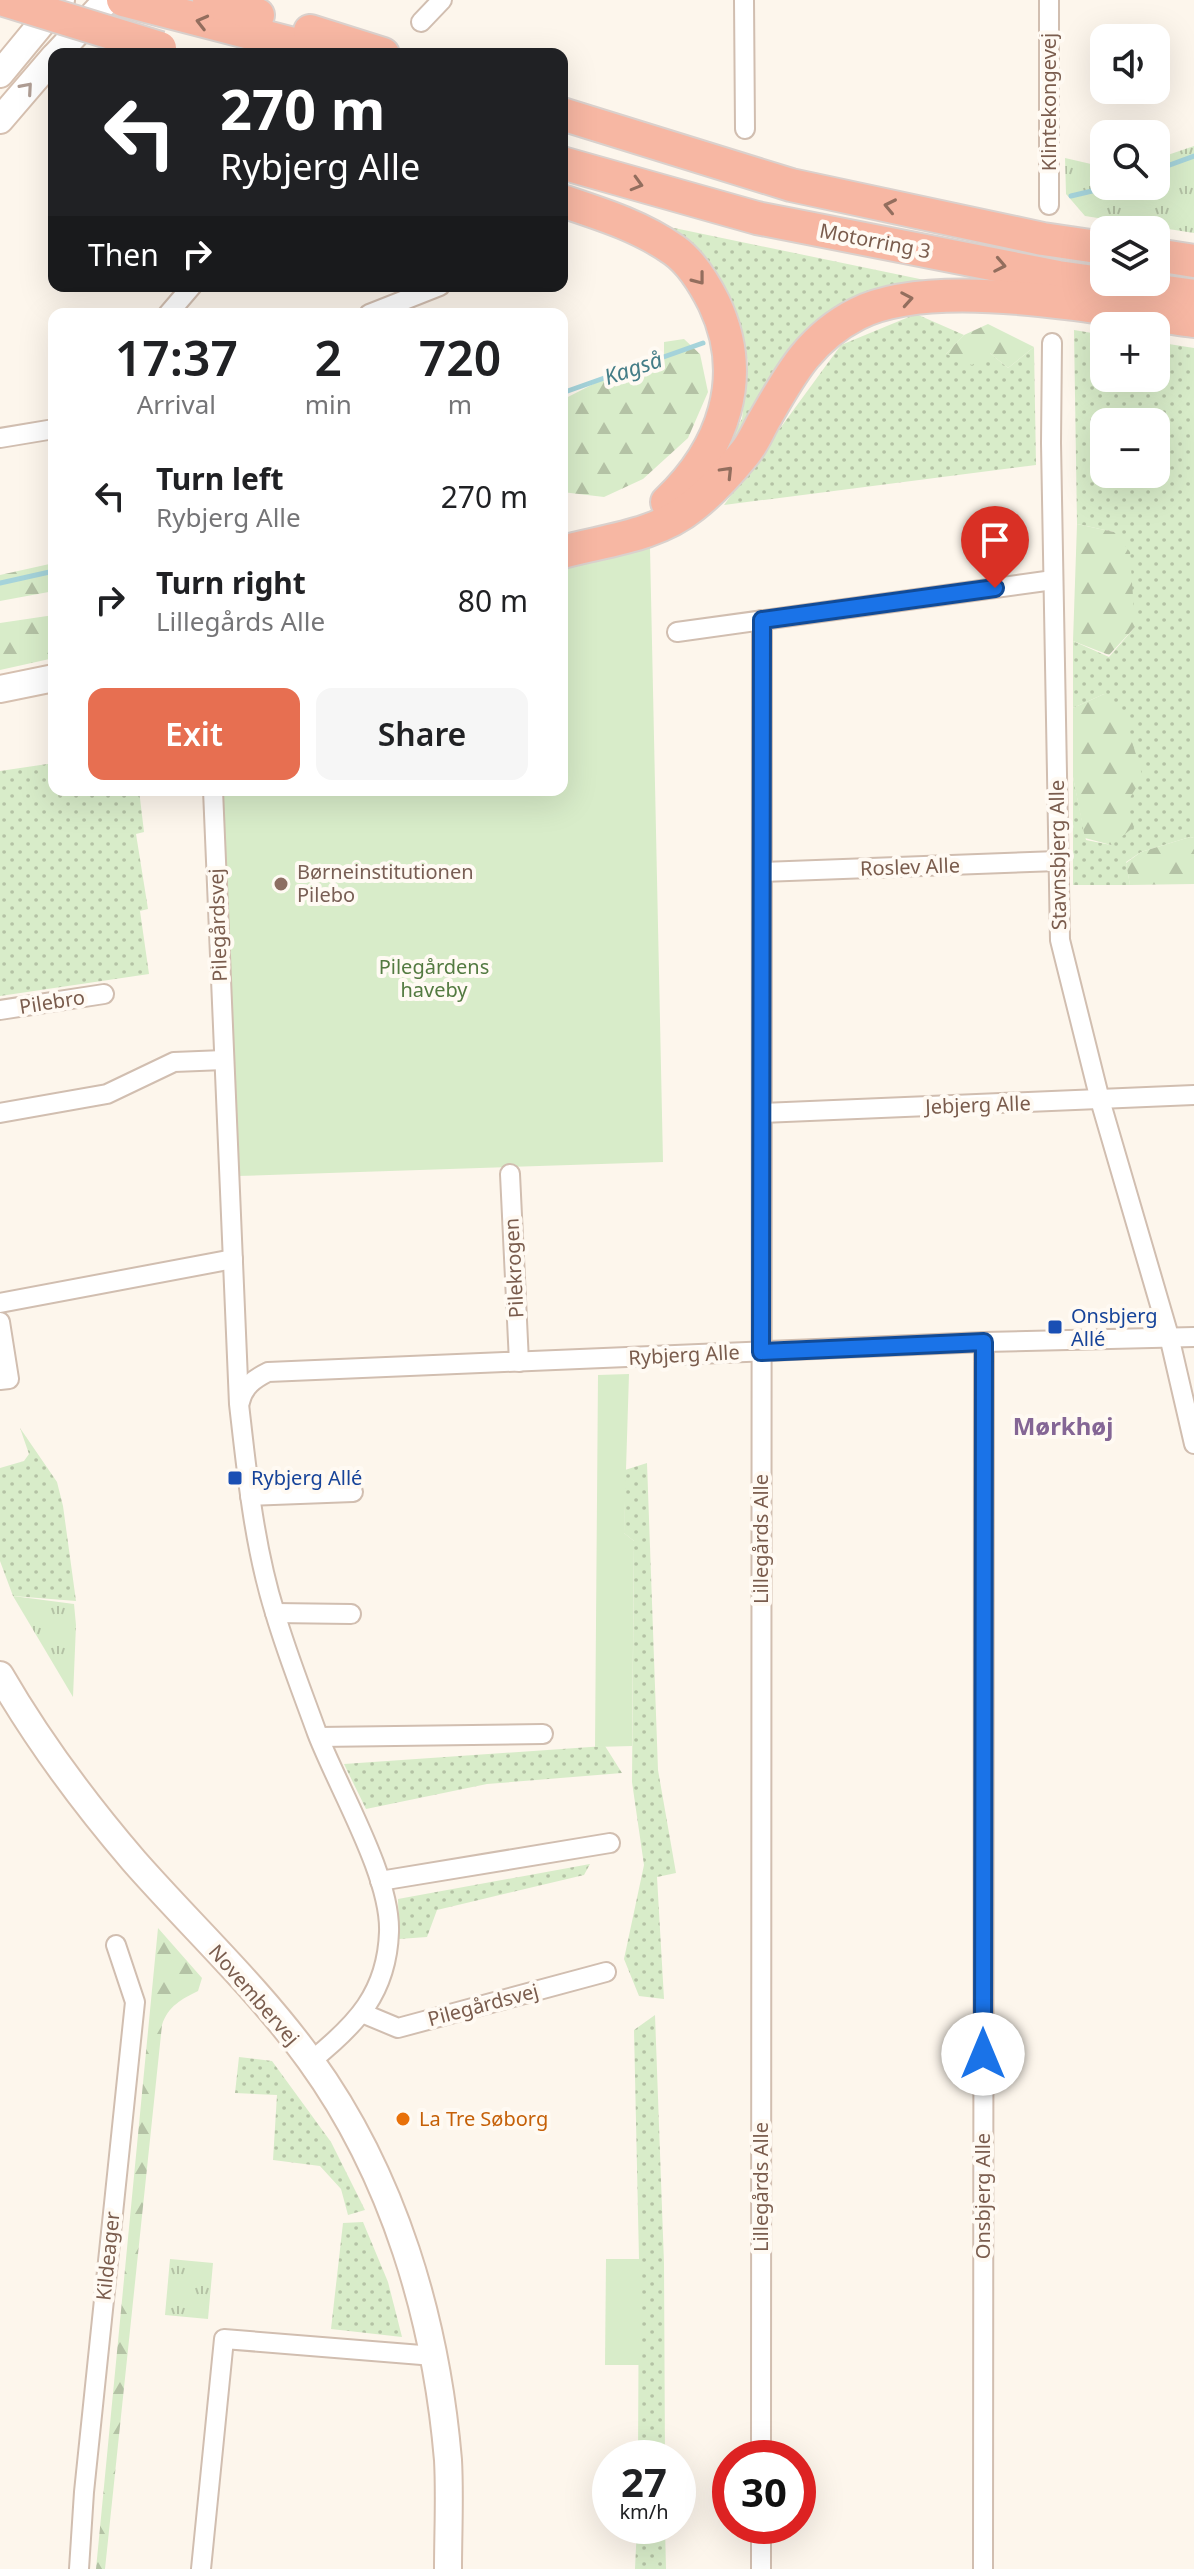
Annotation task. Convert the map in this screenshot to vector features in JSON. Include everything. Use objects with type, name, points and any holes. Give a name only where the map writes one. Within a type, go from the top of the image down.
[{"type":"highway","points":[[4,0],[159,48]]},
{"type":"highway","points":[[209,0],[364,48]]},
{"type":"highway","points":[[108,2],[167,13],[308,48]]},
{"type":"highway","name":"Motorring 3","points":[[568,116],[791,185],[1043,239],[1090,246]]},
{"type":"highway","name":"Motorring 3","points":[[568,165],[757,218],[1058,277],[1194,296]]},
{"type":"highway","points":[[568,203],[625,222],[677,251],[706,286],[725,326],[727,338],[730,363],[726,408],[712,447],[689,482],[658,511],[615,538]]},
{"type":"highway","points":[[1170,257],[1194,261]]},
{"type":"highway","points":[[568,550],[649,532],[693,506],[745,453],[795,367],[818,339],[858,313],[895,301],[935,295],[1031,300],[1194,321]]},
{"type":"street","points":[[0,74],[61,0]]},
{"type":"street","points":[[421,22],[442,0]]},
{"type":"street","points":[[744,0],[745,129]]},
{"type":"street","name":"Klintekongevej","points":[[1049,0],[1049,205]]},
{"type":"street","points":[[64,48],[108,2]]},
{"type":"street","points":[[0,120],[48,65]]},
{"type":"street","points":[[173,308],[187,292]]},
{"type":"street","points":[[384,308],[425,292]]},
{"type":"street","name":"Stavnsbjerg Alle","points":[[1052,343],[1060,940],[1100,1100],[1169,1336],[1194,1444]]},
{"type":"street","points":[[0,438],[48,430]]},
{"type":"street","points":[[677,632],[1053,580]]},
{"type":"street","name":"Lillegårds Alle","points":[[761,2440],[762,620]]},
{"type":"street","points":[[0,689],[48,679]]},
{"type":"street","name":"Pilegårdsvej","points":[[213,796],[239,1404],[250,1496],[275,1613],[319,1737],[380,1881],[388,1910],[387,1953],[373,1994],[346,2033],[311,2061]]},
{"type":"street","name":"Roslev Alle","points":[[762,872],[1058,861]]},
{"type":"street","name":"Pilebro","points":[[0,1010],[104,994]]},
{"type":"street","points":[[0,1113],[107,1094],[174,1062],[224,1060]]},
{"type":"street","name":"Jebjerg Alle","points":[[762,1113],[1194,1095]]},
{"type":"street","name":"Pilekrogen","points":[[510,1174],[519,1362]]},
{"type":"street","points":[[0,1303],[233,1259]]},
{"type":"street","points":[[0,1322],[9,1379],[0,1380]]},
{"type":"street","name":"Rybjerg Alle","points":[[239,1404],[242,1392],[254,1379],[268,1372],[984,1342],[1194,1337]]},
{"type":"street","name":"Onsbjerg Alle","points":[[983,2569],[984,1342]]},
{"type":"street","points":[[250,1496],[353,1492]]},
{"type":"street","points":[[275,1613],[351,1614]]},
{"type":"street","name":"Novembervej","points":[[0,1675],[59,1763],[133,1859],[269,2009],[311,2061],[349,2123],[387,2198],[415,2275],[434,2356],[448,2464],[448,2569]]},
{"type":"street","points":[[319,1737],[543,1734]]},
{"type":"street","points":[[380,1881],[610,1843]]},
{"type":"street","name":"Kildeager","points":[[79,2569],[84,2492],[135,2002],[116,1945]]},
{"type":"street","name":"Pilegårdsvej","points":[[362,2013],[398,2028],[606,1972]]},
{"type":"street","points":[[201,2569],[224,2339],[434,2356]]},
{"type":"street","points":[[761,2544],[761,2569]]},
{"type":"green space","points":[[1194,146],[1194,233],[1170,229],[1170,216],[1085,216],[1066,194],[1065,158],[1090,164],[1090,200],[1170,200],[1170,154]]},
{"type":"green space","points":[[655,224],[939,283],[885,293],[702,489],[742,419],[748,362],[734,305],[695,251]]},
{"type":"green space","points":[[916,314],[964,335],[946,354],[990,353],[1008,368],[1034,347],[1036,465],[724,505],[841,345]]},
{"type":"green space","points":[[988,324],[1034,347],[1008,368],[990,353],[972,365],[946,354],[964,335]]},
{"type":"green space","points":[[1074,330],[1090,333],[1090,392],[1170,392],[1170,344],[1194,348],[1194,838],[1141,852],[1126,862],[1130,885],[1073,885],[1073,777],[1086,840],[1111,845],[1126,804],[1104,694],[1073,708],[1073,641],[1109,657],[1135,627],[1114,532],[1077,524]]},
{"type":"green space","points":[[684,339],[700,354],[708,392],[688,438],[643,479],[604,497],[568,493],[568,397],[629,363],[664,363],[664,342]]},
{"type":"green space","points":[[1077,524],[1114,532],[1130,552],[1135,627],[1109,655],[1073,641]]},
{"type":"green space","name":"Pilegårdens haveby","points":[[650,548],[663,1162],[237,1176],[222,796],[568,796],[568,566]]},
{"type":"green space","points":[[48,564],[48,592],[0,601],[0,575]]},
{"type":"green space","points":[[48,616],[48,659],[0,670],[0,623]]},
{"type":"green space","points":[[1104,694],[1123,713],[1143,777],[1126,804],[1134,827],[1111,845],[1085,838],[1073,777],[1073,708]]},
{"type":"green space","points":[[48,764],[48,796],[140,796],[144,832],[136,834],[148,909],[140,911],[149,974],[0,996],[0,771]]},
{"type":"green space","points":[[1194,838],[1194,884],[1130,885],[1126,863],[1141,852]]},
{"type":"green space","points":[[629,1374],[624,1533],[634,1541],[632,1746],[595,1747],[598,1375]]},
{"type":"green space","points":[[20,1428],[57,1482],[76,1601],[13,1596],[0,1561],[0,1468],[24,1461],[29,1454]]},
{"type":"green space","points":[[647,1463],[658,1770],[676,1873],[657,1877],[664,1999],[639,1996],[624,1959],[644,1865],[632,1782],[634,1541],[624,1533],[625,1470]]},
{"type":"green space","points":[[13,1596],[74,1604],[73,1697]]},
{"type":"green space","points":[[605,1746],[622,1773],[487,1784],[366,1809],[344,1764]]},
{"type":"green space","points":[[590,1864],[584,1875],[437,1910],[427,1937],[399,1939],[398,1899]]},
{"type":"green space","points":[[158,1928],[202,1978],[198,1991],[172,2008],[162,2025],[105,2569],[96,2569]]},
{"type":"green space","points":[[655,2015],[664,2263],[665,2440],[638,2440],[639,2259],[634,2030]]},
{"type":"green space","points":[[239,2057],[272,2061],[331,2142],[365,2210],[348,2215],[341,2189],[320,2166],[273,2160],[277,2095],[235,2093]]},
{"type":"green space","points":[[363,2222],[388,2282],[402,2337],[331,2329],[343,2223]]},
{"type":"green space","points":[[170,2259],[213,2263],[208,2319],[165,2315]]},
{"type":"green space","points":[[606,2259],[639,2259],[639,2365],[605,2365]]},
{"type":"green space","points":[[636,2544],[665,2544],[666,2569],[635,2569]]},
{"type":"waterway","name":"Kagså","points":[[1170,165],[1194,156]]},
{"type":"waterway","name":"Kagså","points":[[1071,196],[1090,191]]},
{"type":"waterway","name":"Kagså","points":[[568,391],[703,343]]},
{"type":"waterway","name":"Kagså","points":[[0,583],[48,572]]},
{"type":"place","name":"Børneinstitutionen Pilebo","points":[[281,884]]},
{"type":"place","name":"Onsbjerg Allé","points":[[1055,1327]]},
{"type":"place","name":"Rybjerg Allé","points":[[235,1478]]},
{"type":"place","name":"La Tre Søborg","points":[[403,2119]]},
{"type":"district","name":"Mørkhøj","points":[[1063,1427]]},
{"type":"route","points":[[983,2054],[984,1342],[761,1352],[762,620],[995,588]]}]
